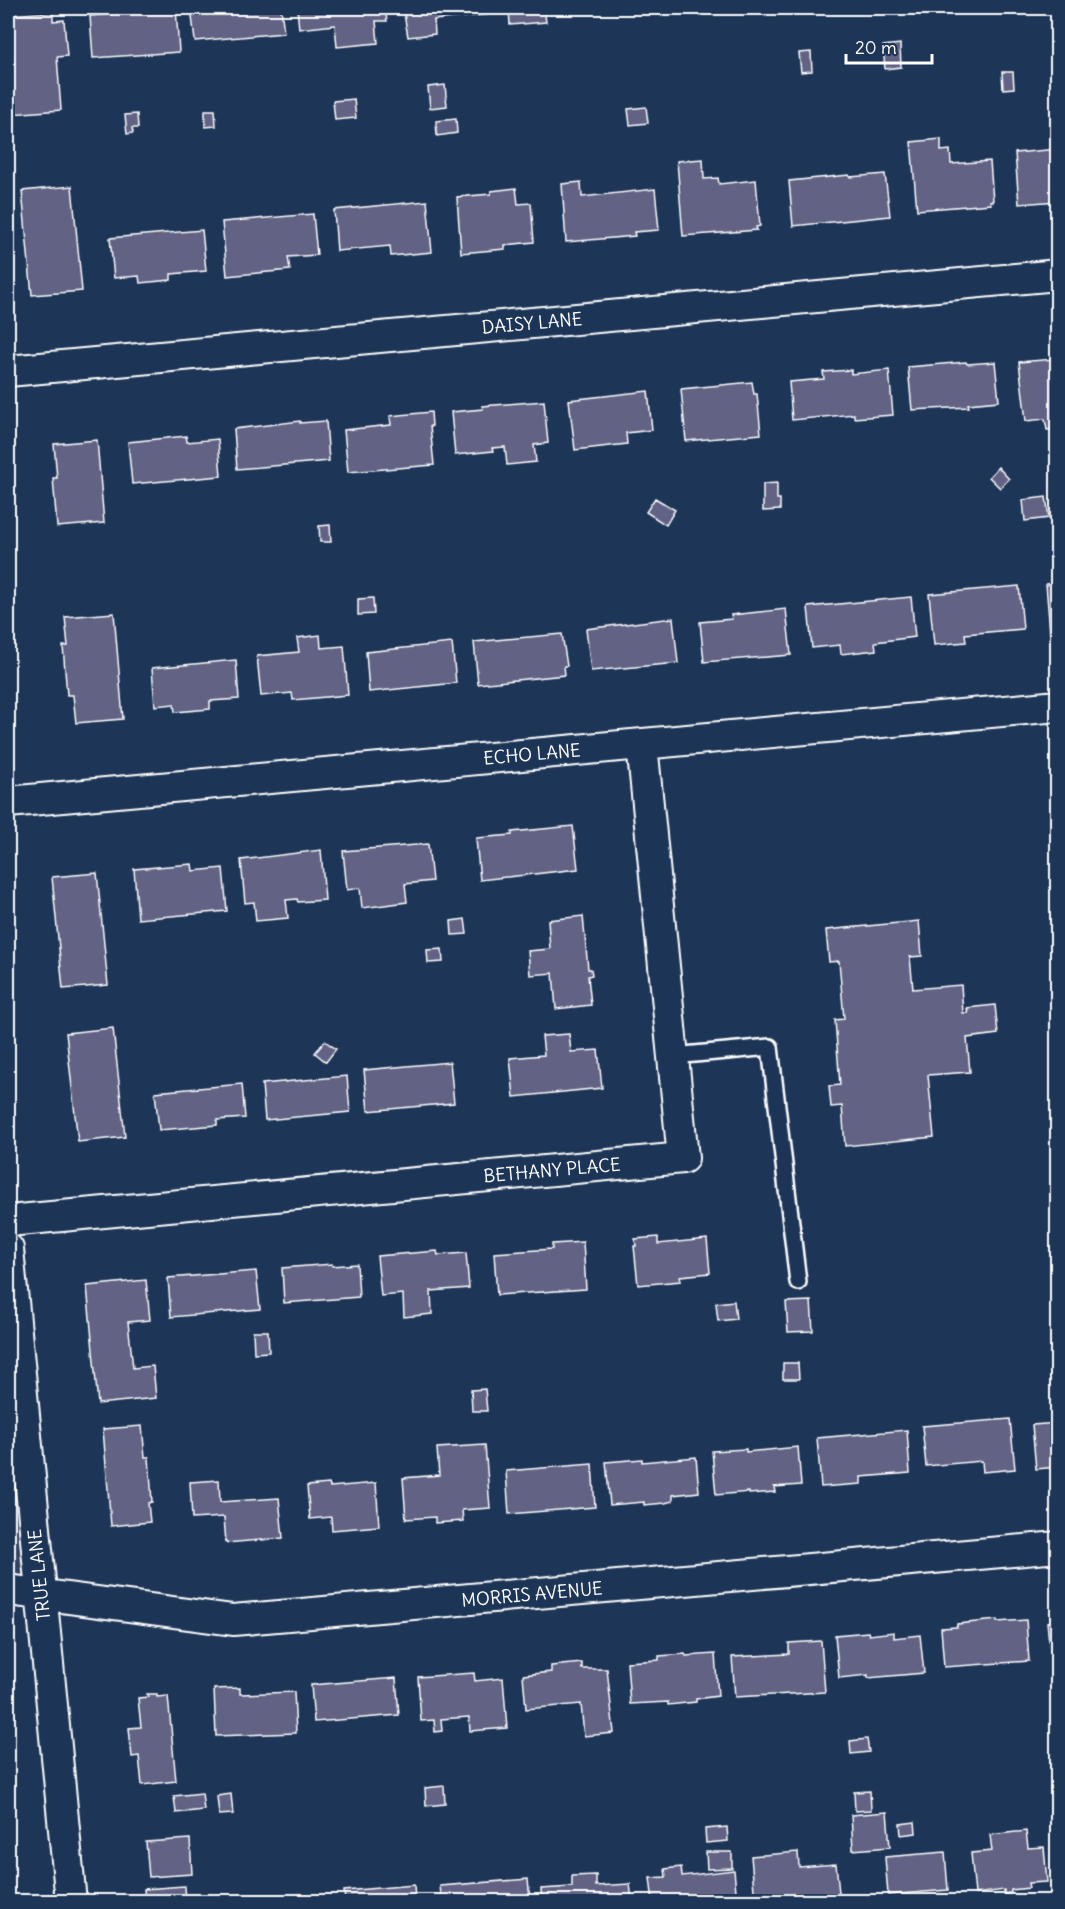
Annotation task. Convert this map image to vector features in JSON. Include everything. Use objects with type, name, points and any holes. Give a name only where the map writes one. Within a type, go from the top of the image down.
[{"type":"street","name":"DAISY LANE","points":[[8,371],[1058,275]]},
{"type":"street","name":"ECHO LANE","points":[[8,802],[1058,706]]},
{"type":"street","name":"BETHANY PLACE","points":[[8,1221],[683,1158],[642,744]]},
{"type":"street","name":"TRUE LANE","points":[[8,1249],[71,1902]]},
{"type":"street","name":"MORRIS AVENUE","points":[[8,1590],[233,1620],[1058,1547]]},
{"type":"lane","points":[[673,1056],[771,1047],[798,1282]]},
{"type":"shaded area","points":[[8,1249],[41,1595],[8,1590]]},
{"type":"building","points":[[113,8],[144,8],[144,10],[176,8],[179,52],[93,58],[90,16],[113,14]]},
{"type":"building","points":[[191,8],[281,8],[284,33],[195,41]]},
{"type":"building","points":[[297,8],[385,8],[387,21],[376,21],[378,43],[337,47],[335,25],[299,29]]},
{"type":"building","points":[[403,8],[491,8],[492,14],[434,20],[435,34],[408,37]]},
{"type":"building","points":[[509,8],[544,8],[546,22],[510,25]]},
{"type":"building","points":[[53,12],[53,21],[64,20],[67,56],[57,57],[61,110],[11,114],[8,15]]},
{"type":"building","points":[[900,44],[901,67],[885,69],[883,46]]},
{"type":"building","points":[[811,52],[812,71],[801,72],[799,53]]},
{"type":"building","points":[[1002,72],[1013,72],[1014,88],[1003,89]]},
{"type":"building","points":[[445,85],[447,106],[430,108],[428,87]]},
{"type":"building","points":[[354,99],[356,118],[335,120],[333,101]]},
{"type":"building","points":[[646,107],[648,123],[630,125],[628,109]]},
{"type":"building","points":[[205,110],[215,110],[216,126],[205,127]]},
{"type":"building","points":[[137,114],[138,128],[132,128],[133,133],[127,134],[125,115]]},
{"type":"building","points":[[456,119],[457,133],[437,136],[436,121]]},
{"type":"building","points":[[941,139],[941,151],[950,150],[951,164],[990,161],[993,201],[990,201],[991,204],[917,210],[911,142]]},
{"type":"building","points":[[1058,149],[1058,201],[1019,204],[1015,153]]},
{"type":"building","points":[[703,159],[704,179],[718,178],[719,184],[756,180],[760,226],[756,227],[757,230],[683,236],[677,161]]},
{"type":"building","points":[[885,174],[890,216],[793,226],[789,181]]},
{"type":"building","points":[[581,182],[582,197],[655,189],[659,230],[634,232],[635,236],[566,242],[562,184]]},
{"type":"building","points":[[72,186],[82,291],[32,295],[22,191]]},
{"type":"building","points":[[516,188],[518,204],[531,203],[534,242],[505,245],[505,249],[461,253],[457,197],[491,194],[491,191]]},
{"type":"building","points":[[427,201],[432,252],[391,256],[390,246],[337,251],[334,210]]},
{"type":"building","points":[[313,214],[317,255],[288,257],[290,270],[227,276],[222,222]]},
{"type":"building","points":[[202,230],[206,271],[171,274],[171,280],[140,283],[139,276],[114,278],[110,238]]},
{"type":"building","points":[[1055,359],[1055,364],[1058,364],[1058,429],[1047,430],[1045,419],[1026,421],[1019,362]]},
{"type":"building","points":[[966,362],[967,364],[995,362],[999,401],[968,404],[969,407],[912,410],[908,367]]},
{"type":"building","points":[[851,370],[851,374],[889,370],[893,415],[854,418],[854,414],[792,420],[789,382],[824,379],[823,372]]},
{"type":"building","points":[[752,382],[754,394],[757,394],[761,434],[686,441],[681,389]]},
{"type":"building","points":[[648,391],[652,430],[626,433],[627,444],[575,450],[569,400]]},
{"type":"building","points":[[544,401],[548,443],[534,445],[536,462],[507,465],[505,447],[492,448],[493,451],[455,455],[451,412],[483,409],[482,406]]},
{"type":"building","points":[[431,412],[434,465],[348,472],[344,430],[391,425],[390,416]]},
{"type":"building","points":[[300,421],[300,423],[326,421],[329,461],[237,469],[234,429]]},
{"type":"building","points":[[186,436],[187,442],[218,439],[221,476],[132,484],[128,442]]},
{"type":"building","points":[[97,440],[104,523],[57,527],[53,478],[57,478],[54,444]]},
{"type":"building","points":[[998,467],[1009,479],[1000,488],[989,477]]},
{"type":"building","points":[[777,483],[780,510],[763,511],[763,484]]},
{"type":"building","points":[[1046,497],[1049,518],[1025,521],[1023,500]]},
{"type":"building","points":[[655,498],[675,510],[666,525],[646,512]]},
{"type":"building","points":[[330,525],[331,542],[320,542],[319,526]]},
{"type":"building","points":[[1058,583],[1058,631],[1050,632],[1046,584]]},
{"type":"building","points":[[1019,586],[1023,629],[965,634],[966,642],[934,645],[929,594]]},
{"type":"building","points":[[911,597],[915,637],[875,642],[876,650],[841,654],[840,645],[812,648],[808,607]]},
{"type":"building","points":[[373,598],[374,614],[358,615],[358,599]]},
{"type":"building","points":[[786,609],[791,655],[704,662],[700,622],[732,619],[731,615]]},
{"type":"building","points":[[114,613],[123,719],[76,723],[73,695],[67,695],[63,646],[68,646],[65,617]]},
{"type":"building","points":[[673,618],[678,663],[591,671],[586,629]]},
{"type":"building","points":[[562,634],[567,666],[564,666],[565,675],[478,684],[474,642]]},
{"type":"building","points":[[320,635],[321,648],[344,646],[348,695],[293,700],[292,693],[261,696],[257,656],[299,652],[297,638]]},
{"type":"building","points":[[452,643],[456,683],[369,692],[366,652]]},
{"type":"building","points":[[236,660],[239,699],[210,701],[210,709],[175,712],[174,704],[155,706],[152,668]]},
{"type":"building","points":[[573,826],[578,869],[480,880],[477,838]]},
{"type":"building","points":[[428,844],[432,881],[405,884],[407,902],[362,908],[360,888],[347,890],[343,851]]},
{"type":"building","points":[[321,850],[325,900],[298,902],[297,899],[286,900],[288,918],[256,921],[254,902],[245,903],[241,860]]},
{"type":"building","points":[[192,864],[193,871],[223,868],[227,911],[138,919],[134,869]]},
{"type":"building","points":[[97,873],[108,985],[63,989],[52,877]]},
{"type":"building","points":[[583,916],[588,969],[591,969],[592,975],[588,976],[591,1005],[556,1009],[553,973],[530,975],[528,951],[550,949],[548,920]]},
{"type":"building","points":[[465,919],[467,934],[452,935],[451,921]]},
{"type":"building","points":[[919,921],[922,956],[910,957],[913,989],[961,985],[963,1013],[968,1013],[967,1008],[995,1005],[998,1034],[967,1038],[970,1072],[928,1075],[934,1137],[845,1146],[842,1106],[831,1107],[829,1086],[840,1085],[835,1020],[844,1019],[839,961],[829,962],[826,930]]},
{"type":"building","points":[[442,949],[443,962],[428,963],[427,950]]},
{"type":"building","points":[[113,1028],[125,1137],[78,1142],[66,1033]]},
{"type":"building","points":[[569,1034],[571,1052],[598,1050],[602,1088],[514,1097],[510,1058],[544,1055],[542,1036]]},
{"type":"building","points":[[325,1041],[336,1049],[326,1062],[315,1053]]},
{"type":"building","points":[[450,1062],[454,1103],[368,1111],[364,1070]]},
{"type":"building","points":[[347,1076],[350,1112],[265,1120],[262,1084]]},
{"type":"building","points":[[242,1084],[245,1118],[217,1120],[217,1125],[159,1130],[155,1092]]},
{"type":"building","points":[[658,1237],[658,1244],[707,1239],[710,1273],[680,1276],[681,1281],[638,1285],[635,1239]]},
{"type":"building","points":[[583,1242],[586,1289],[497,1295],[494,1253],[552,1249],[552,1244]]},
{"type":"building","points":[[437,1251],[438,1255],[466,1253],[469,1288],[431,1291],[432,1314],[404,1317],[403,1294],[381,1296],[377,1256]]},
{"type":"building","points":[[332,1264],[332,1266],[357,1264],[359,1297],[284,1303],[282,1268]]},
{"type":"building","points":[[256,1271],[260,1309],[171,1317],[168,1278]]},
{"type":"building","points":[[146,1280],[150,1320],[128,1322],[133,1368],[153,1366],[156,1398],[98,1404],[87,1286]]},
{"type":"building","points":[[734,1301],[736,1319],[718,1321],[716,1303]]},
{"type":"building","points":[[811,1301],[813,1331],[788,1332],[786,1302]]},
{"type":"building","points":[[253,1331],[268,1331],[269,1352],[254,1353]]},
{"type":"building","points":[[783,1363],[798,1363],[799,1379],[783,1379]]},
{"type":"building","points":[[485,1389],[487,1411],[472,1411],[471,1390]]},
{"type":"building","points":[[1010,1419],[1015,1469],[983,1472],[982,1461],[926,1466],[922,1426]]},
{"type":"building","points":[[1058,1423],[1058,1467],[1036,1469],[1032,1425]]},
{"type":"building","points":[[142,1426],[145,1457],[149,1457],[152,1502],[148,1503],[150,1522],[111,1526],[103,1429]]},
{"type":"building","points":[[907,1430],[910,1473],[861,1477],[861,1484],[821,1487],[817,1438]]},
{"type":"building","points":[[485,1445],[490,1508],[462,1510],[463,1521],[435,1523],[435,1517],[406,1519],[403,1478],[439,1475],[437,1448]]},
{"type":"building","points":[[798,1447],[801,1485],[774,1487],[775,1492],[716,1495],[712,1451],[746,1449],[746,1452]]},
{"type":"building","points":[[696,1457],[699,1492],[673,1495],[673,1501],[665,1503],[610,1505],[606,1462],[642,1459],[642,1462]]},
{"type":"building","points":[[592,1464],[595,1507],[509,1514],[506,1471]]},
{"type":"building","points":[[219,1480],[220,1502],[279,1498],[283,1538],[226,1543],[224,1517],[192,1519],[190,1482]]},
{"type":"building","points":[[376,1483],[379,1526],[332,1530],[331,1517],[310,1519],[307,1486],[329,1484],[330,1487]]},
{"type":"building","points":[[997,1620],[997,1622],[1026,1620],[1029,1661],[944,1667],[941,1628]]},
{"type":"building","points":[[1058,1621],[1058,1672],[1052,1672],[1047,1622]]},
{"type":"building","points":[[868,1632],[869,1635],[894,1632],[894,1638],[920,1635],[924,1673],[839,1678],[835,1635]]},
{"type":"building","points":[[821,1641],[825,1692],[735,1697],[732,1657],[789,1654],[789,1643]]},
{"type":"building","points":[[685,1654],[686,1656],[715,1654],[718,1696],[696,1699],[696,1702],[668,1705],[668,1702],[630,1704],[627,1662],[659,1660],[659,1656]]},
{"type":"building","points":[[582,1663],[582,1669],[607,1669],[614,1733],[584,1736],[581,1704],[526,1709],[523,1675],[551,1672],[551,1666]]},
{"type":"building","points":[[474,1673],[475,1681],[503,1678],[507,1728],[470,1731],[469,1717],[441,1719],[442,1731],[435,1732],[434,1720],[421,1721],[418,1677]]},
{"type":"building","points":[[396,1678],[399,1715],[314,1722],[311,1685]]},
{"type":"building","points":[[240,1688],[240,1694],[294,1692],[296,1733],[216,1736],[214,1689]]},
{"type":"building","points":[[147,1694],[157,1694],[157,1697],[168,1696],[176,1781],[142,1785],[139,1756],[132,1757],[129,1728],[141,1727],[138,1698],[148,1697]]},
{"type":"building","points":[[867,1739],[869,1752],[851,1754],[850,1741]]},
{"type":"building","points":[[444,1786],[445,1804],[426,1806],[425,1788]]},
{"type":"building","points":[[870,1791],[871,1810],[855,1811],[854,1792]]},
{"type":"building","points":[[202,1793],[204,1810],[176,1813],[174,1796]]},
{"type":"building","points":[[231,1794],[233,1814],[219,1815],[217,1796]]},
{"type":"building","points":[[887,1812],[890,1847],[853,1850],[851,1815]]},
{"type":"building","points":[[915,1822],[916,1833],[901,1835],[900,1824]]},
{"type":"building","points":[[727,1827],[728,1841],[706,1843],[705,1829]]},
{"type":"building","points":[[1026,1831],[1028,1848],[1044,1847],[1047,1882],[1028,1883],[1029,1888],[1011,1890],[1011,1893],[1004,1894],[1004,1890],[975,1894],[971,1853],[992,1851],[990,1835]]},
{"type":"building","points":[[190,1839],[192,1874],[149,1877],[146,1842]]},
{"type":"building","points":[[706,1852],[732,1852],[732,1868],[707,1869]]},
{"type":"building","points":[[798,1852],[799,1867],[836,1864],[840,1902],[755,1902],[751,1856]]},
{"type":"building","points":[[945,1852],[948,1890],[888,1895],[885,1857]]},
{"type":"building","points":[[681,1867],[682,1876],[734,1870],[737,1902],[653,1902],[650,1878],[666,1877],[665,1869]]},
{"type":"building","points":[[596,1875],[596,1886],[630,1884],[632,1902],[542,1902],[541,1889],[572,1887],[572,1876]]},
{"type":"building","points":[[528,1879],[530,1902],[442,1902],[440,1886]]},
{"type":"building","points":[[414,1885],[415,1902],[345,1902],[344,1891]]},
{"type":"building","points":[[184,1886],[185,1902],[145,1902],[144,1889]]}]
